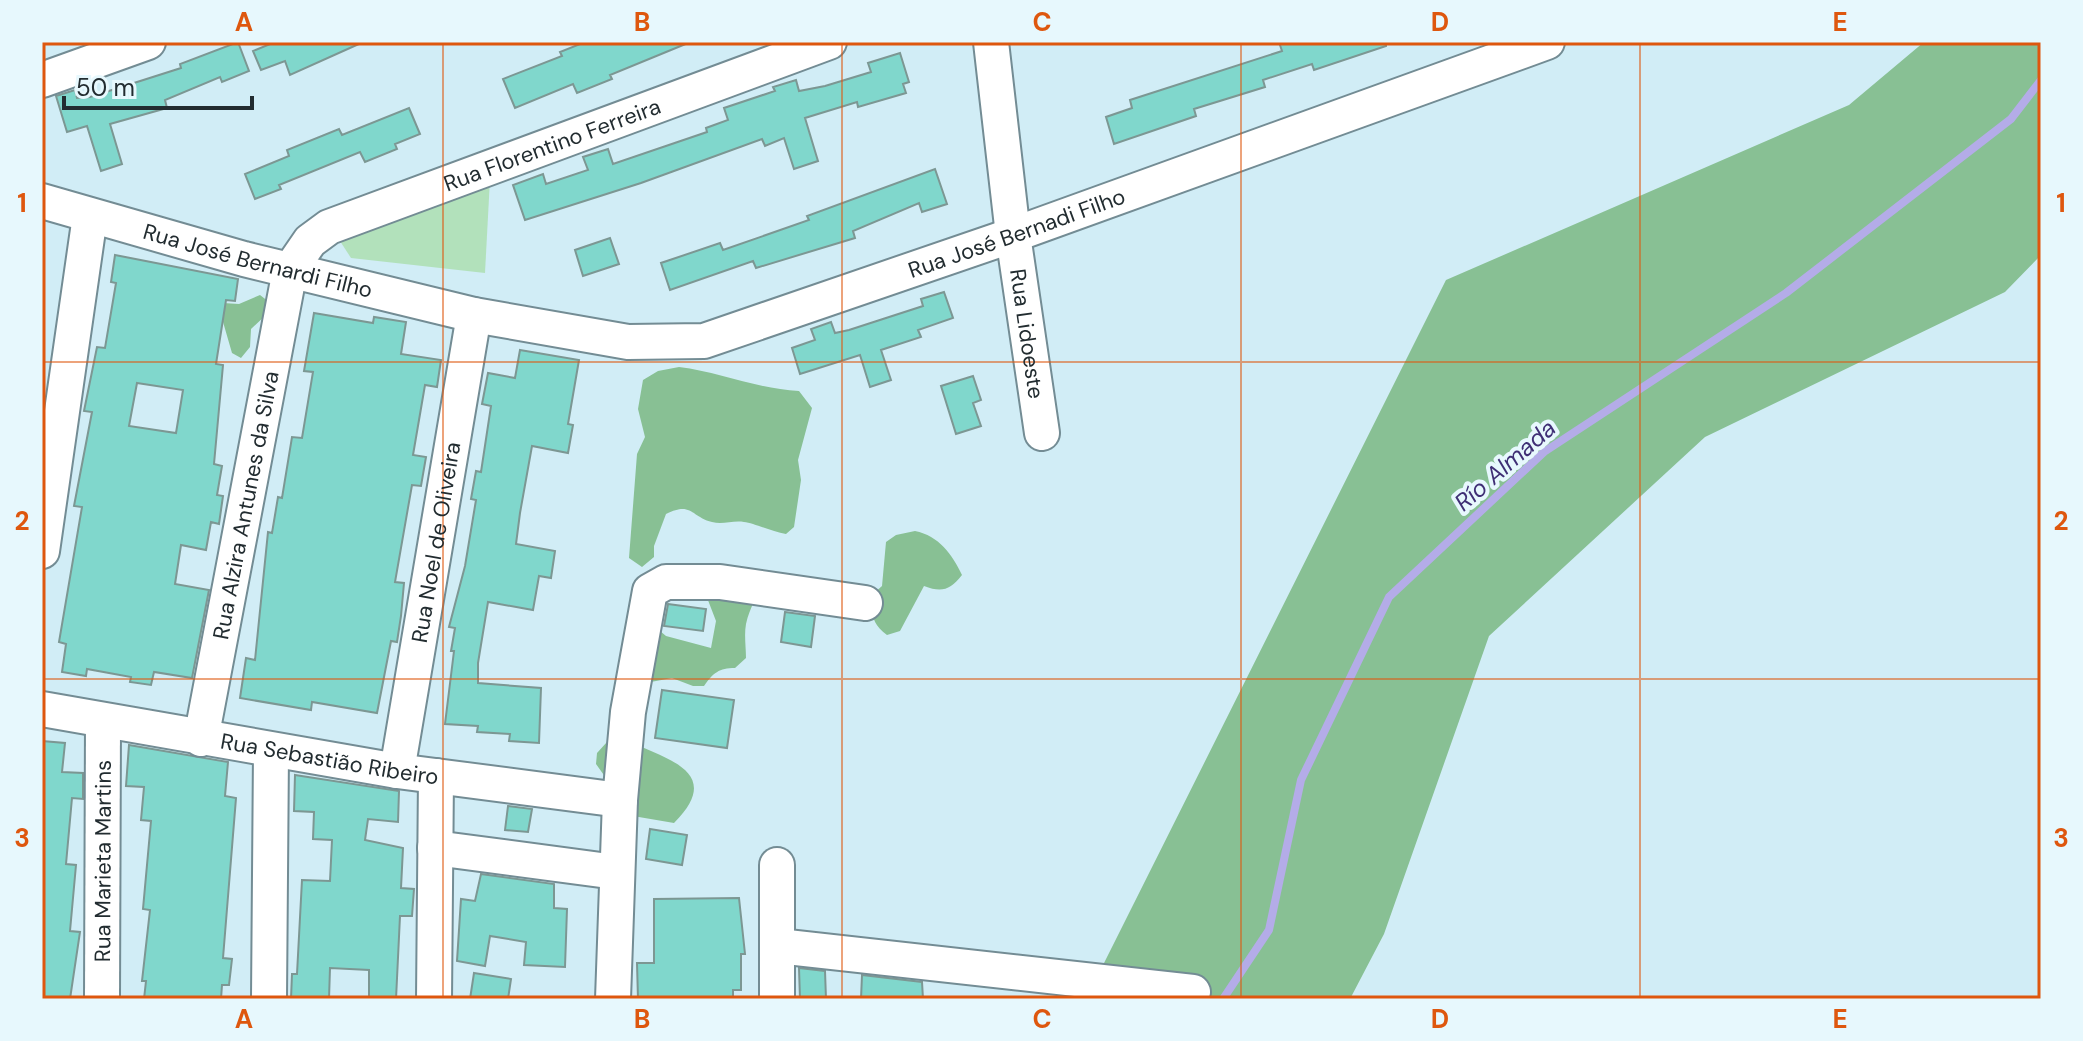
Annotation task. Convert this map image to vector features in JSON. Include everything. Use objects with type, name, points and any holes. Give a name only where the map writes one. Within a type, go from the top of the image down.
[{"type":"street","points":[[42,80],[148,42]]},
{"type":"street","name":"Rua Florentino Ferreira","points":[[290,270],[310,241],[329,227],[829,42]]},
{"type":"street","name":"Rua Lidoeste","points":[[991,42],[1013,235],[1042,433]]},
{"type":"street","name":"Rua José Bernadi Filho","points":[[474,315],[628,342],[704,341],[1013,235],[1547,42]]},
{"type":"street","name":"Rua José Bernardi Filho","points":[[42,201],[290,270],[474,315]]},
{"type":"street","points":[[42,551],[90,216]]},
{"type":"street","name":"Rua Alzira Antunes da Silva","points":[[201,739],[290,270]]},
{"type":"street","name":"Rua Noel de Oliveira","points":[[397,771],[474,315]]},
{"type":"street","points":[[613,999],[620,800],[628,712],[650,591],[666,582],[720,582],[865,603]]},
{"type":"street","name":"Rua Sebastião Ribeiro","points":[[42,709],[397,771],[620,800]]},
{"type":"street","name":"Rua Marieta Martins","points":[[102,999],[103,721]]},
{"type":"street","points":[[269,999],[271,751]]},
{"type":"street","points":[[434,999],[436,776]]},
{"type":"street","points":[[435,848],[616,872]]},
{"type":"street","points":[[777,865],[777,999]]},
{"type":"street","points":[[778,946],[1193,992]]},
{"type":"green space","points":[[1924,42],[2041,42],[2041,255],[2005,292],[1705,437],[1489,636],[1384,934],[1350,999],[1086,999],[1446,280],[1849,105]]},
{"type":"green space","points":[[490,179],[485,273],[351,258],[340,241]]},
{"type":"green space","points":[[260,295],[269,302],[267,314],[251,329],[250,347],[241,358],[232,353],[221,315],[223,303],[239,304]]},
{"type":"green space","points":[[679,367],[799,391],[812,408],[798,460],[801,480],[794,527],[786,534],[744,522],[712,522],[686,510],[675,510],[666,514],[654,546],[654,557],[642,567],[629,558],[637,454],[645,437],[638,409],[643,380],[658,371]]},
{"type":"green space","points":[[915,531],[924,533],[944,547],[962,575],[945,589],[924,586],[900,631],[887,635],[875,622],[872,607],[873,594],[882,586],[886,542],[896,535]]},
{"type":"green space","points":[[748,568],[756,585],[756,596],[745,628],[746,658],[735,668],[717,672],[704,686],[693,686],[672,678],[640,684],[660,631],[666,636],[711,648],[716,621],[706,595],[717,569]]},
{"type":"green space","points":[[629,741],[672,761],[692,779],[694,791],[674,823],[633,816],[596,764],[597,753],[607,742]]},
{"type":"building","points":[[238,42],[249,71],[222,82],[220,77],[165,100],[167,108],[110,124],[122,164],[101,171],[87,126],[67,132],[56,96],[75,90],[77,98],[90,97],[181,68],[180,64]]},
{"type":"building","points":[[275,42],[361,43],[290,75],[285,61],[261,70],[253,51]]},
{"type":"building","points":[[585,42],[688,43],[610,75],[612,79],[577,93],[573,84],[515,108],[503,79],[562,56],[560,52]]},
{"type":"building","points":[[1279,42],[1386,42],[1386,46],[1314,70],[1312,64],[1263,80],[1265,87],[1194,109],[1196,116],[1114,144],[1106,117],[1132,108],[1130,100],[1282,51]]},
{"type":"building","points":[[900,53],[909,82],[903,84],[906,93],[858,107],[857,102],[805,118],[818,161],[794,169],[784,138],[765,146],[762,139],[641,183],[525,220],[513,185],[543,174],[546,184],[588,170],[583,157],[608,149],[613,164],[707,132],[706,128],[728,120],[724,108],[775,91],[773,87],[796,80],[799,91],[825,86],[871,72],[868,63]]},
{"type":"building","points":[[409,108],[420,134],[395,144],[397,149],[365,162],[360,152],[279,185],[281,189],[255,199],[245,174],[289,156],[287,150],[339,129],[342,135]]},
{"type":"building","points":[[935,169],[947,204],[922,212],[919,203],[853,231],[855,238],[756,268],[753,261],[670,290],[661,263],[720,243],[723,250],[809,220],[807,216]]},
{"type":"building","points":[[610,238],[619,264],[583,276],[575,250]]},
{"type":"building","points":[[115,255],[238,279],[235,301],[226,300],[216,364],[223,365],[214,464],[222,466],[217,495],[223,496],[219,524],[211,522],[206,550],[181,545],[175,584],[209,590],[192,678],[154,672],[151,685],[130,682],[131,677],[87,669],[86,676],[62,672],[66,644],[59,642],[82,507],[74,506],[92,412],[84,411],[97,347],[105,348],[116,283],[111,282]],"holes":[[[137,383],[183,390],[176,433],[129,426]]]},
{"type":"building","points":[[944,292],[953,318],[918,330],[921,337],[881,350],[891,380],[870,387],[860,355],[800,374],[792,348],[815,340],[811,329],[831,322],[835,333],[849,330],[923,306],[921,299]]},
{"type":"building","points":[[314,313],[373,323],[374,317],[406,322],[401,354],[441,360],[437,387],[425,385],[413,455],[426,457],[421,486],[412,485],[395,582],[404,583],[401,616],[397,642],[391,641],[377,713],[312,702],[311,710],[240,698],[246,658],[255,660],[268,532],[272,533],[278,497],[282,498],[292,437],[302,438],[313,372],[304,371]]},
{"type":"building","points":[[520,350],[579,360],[568,424],[573,425],[568,453],[532,446],[516,544],[555,551],[551,578],[539,576],[533,610],[488,602],[478,663],[478,683],[541,688],[539,743],[509,741],[510,734],[477,732],[478,726],[445,724],[455,628],[449,627],[465,566],[476,500],[471,499],[476,471],[481,472],[491,406],[482,404],[488,373],[515,378]]},
{"type":"building","points":[[973,376],[981,400],[973,403],[981,426],[956,434],[941,386]]},
{"type":"building","points":[[668,604],[706,609],[703,631],[664,626]]},
{"type":"building","points":[[785,612],[815,616],[811,647],[781,642]]},
{"type":"building","points":[[662,690],[734,700],[727,748],[655,738]]},
{"type":"building","points":[[42,741],[65,743],[62,772],[83,773],[83,799],[72,798],[66,864],[76,865],[70,931],[80,932],[70,999],[42,999]]},
{"type":"building","points":[[129,745],[228,762],[225,796],[236,798],[223,958],[232,959],[229,985],[222,985],[221,999],[144,999],[146,981],[142,981],[150,910],[143,909],[151,821],[141,820],[144,787],[126,786]]},
{"type":"building","points":[[295,775],[399,791],[398,822],[368,819],[365,840],[403,848],[401,888],[414,889],[412,916],[400,916],[396,999],[369,999],[369,970],[330,968],[329,999],[291,999],[292,974],[297,974],[302,880],[330,881],[332,840],[313,839],[314,812],[294,811]]},
{"type":"building","points":[[508,806],[532,809],[528,832],[505,830]]},
{"type":"building","points":[[650,829],[687,835],[682,865],[646,859]]},
{"type":"building","points":[[481,874],[554,884],[554,908],[567,909],[565,967],[524,965],[526,942],[490,936],[485,966],[457,961],[461,899],[475,901]]},
{"type":"building","points":[[739,898],[745,954],[741,954],[741,990],[733,990],[733,999],[638,999],[637,963],[654,963],[654,899]]},
{"type":"building","points":[[799,968],[825,971],[826,999],[800,999]]},
{"type":"building","points":[[474,973],[511,979],[508,999],[470,999]]},
{"type":"building","points":[[862,975],[922,982],[923,999],[861,999]]},
{"type":"waterway","name":"Río Almada","points":[[1223,999],[1269,930],[1301,780],[1389,597],[1544,452],[1786,293],[2011,119],[2041,80]]}]
